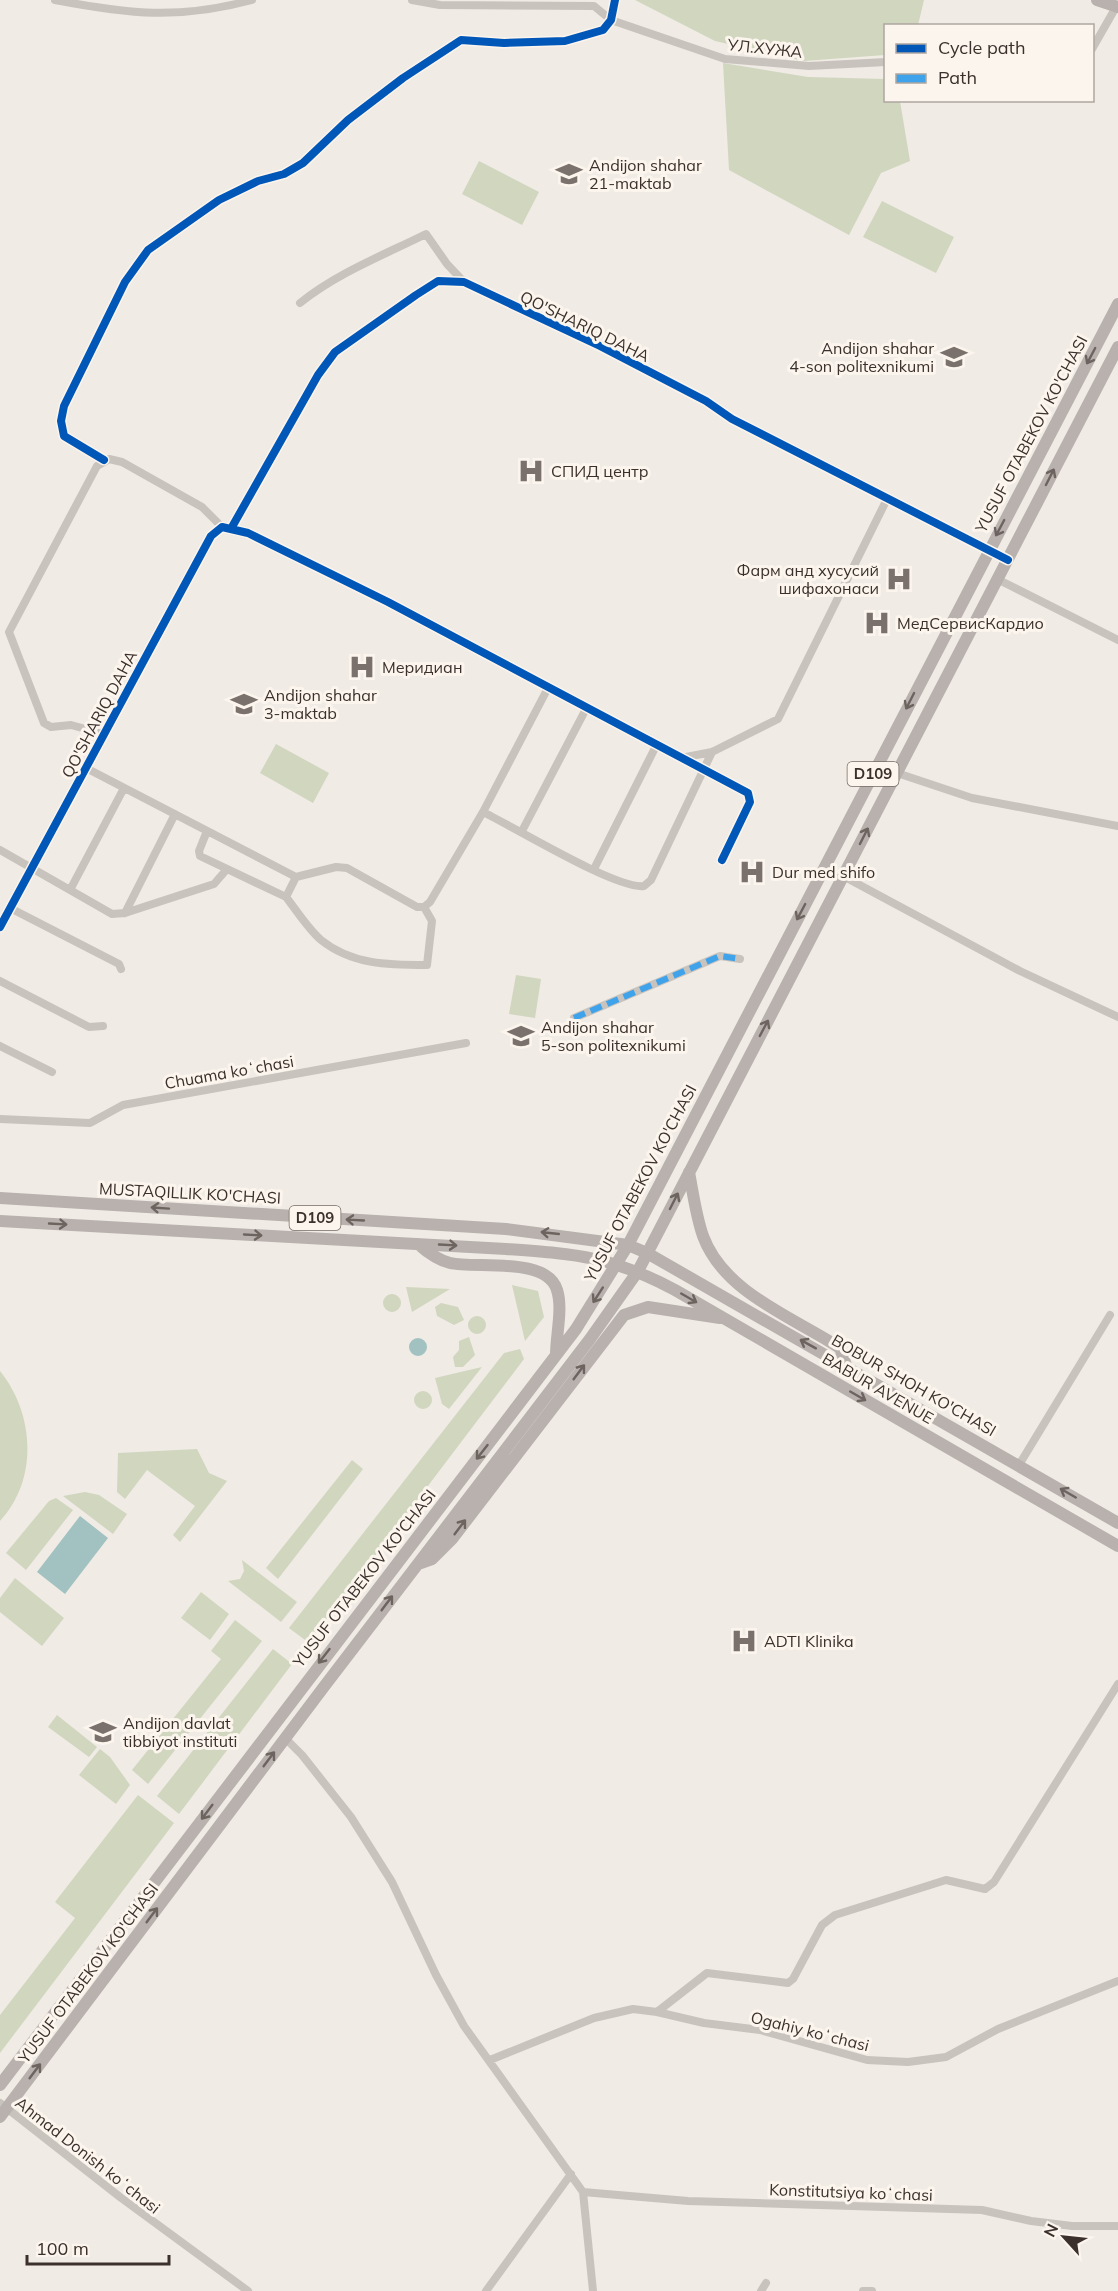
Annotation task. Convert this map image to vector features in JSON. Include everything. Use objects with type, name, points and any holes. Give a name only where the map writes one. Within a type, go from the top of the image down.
[{"type":"main road","points":[[1097,0],[1117,7]]},
{"type":"main road","name":"YUSUF OTABEKOV KO'CHASI","points":[[0,2085],[576,1329],[618,1263],[1118,304]]},
{"type":"main road","name":"YUSUF OTABEKOV KO'CHASI","points":[[2,2110],[590,1339],[638,1271],[1118,347]]},
{"type":"main road","points":[[689,1172],[703,1236],[722,1268],[747,1291],[840,1348],[846,1365]]},
{"type":"main road","name":"MUSTAQILLIK KO'CHASI","points":[[0,1198],[506,1229],[628,1245]]},
{"type":"main road","name":"D109","points":[[0,1221],[578,1254],[618,1263]]},
{"type":"main road","points":[[418,1244],[450,1263],[524,1268],[540,1272],[551,1279],[558,1293],[556,1355]]},
{"type":"main road","name":"BOBUR SHOH KO'CHASI","points":[[628,1245],[647,1253],[846,1365],[1118,1523]]},
{"type":"main road","name":"BABUR AVENUE","points":[[618,1263],[638,1271],[725,1319],[1118,1546]]},
{"type":"main road","points":[[417,1564],[432,1559],[452,1539],[624,1316],[648,1307],[725,1319]]},
{"type":"street","points":[[55,0],[143,14],[182,14],[252,0]]},
{"type":"street","name":"УЛ.ХУЖА","points":[[412,0],[440,5],[594,6],[611,20],[725,59],[809,66],[884,62]]},
{"type":"street","points":[[615,0],[611,20],[603,30],[564,40],[504,43],[461,40],[403,78],[348,120],[303,163],[284,174],[258,181],[219,200],[148,250],[125,282],[64,406],[61,421],[64,436],[104,460],[122,462],[202,507],[222,527],[232,527],[388,602],[587,706],[751,797],[722,860]]},
{"type":"street","points":[[1094,46],[1117,7]]},
{"type":"street","points":[[300,303],[326,284],[426,234],[447,264],[464,282]]},
{"type":"street","points":[[232,527],[318,375],[335,352],[438,282],[464,282]]},
{"type":"street","name":"QO'SHARIQ DAHA","points":[[464,282],[706,401],[732,419],[1008,560]]},
{"type":"street","points":[[104,460],[97,466],[9,632],[44,723],[51,727],[72,725],[104,734]]},
{"type":"street","points":[[681,758],[712,752],[778,719],[887,499]]},
{"type":"street","name":"QO'SHARIQ DAHA","points":[[0,927],[211,536],[222,527]]},
{"type":"street","points":[[998,579],[1118,640]]},
{"type":"street","points":[[86,768],[296,878],[336,867],[346,868],[417,908],[424,907],[430,902],[483,812],[549,686]]},
{"type":"street","points":[[522,831],[587,706]]},
{"type":"street","points":[[594,869],[657,744]]},
{"type":"street","points":[[483,812],[628,885],[644,886],[651,880],[705,771],[712,752]]},
{"type":"street","points":[[897,773],[972,798],[1118,826]]},
{"type":"street","points":[[70,890],[124,788]]},
{"type":"street","points":[[125,913],[175,814]]},
{"type":"street","points":[[207,831],[199,851],[200,856],[286,897],[321,940],[355,958],[379,966],[427,965],[432,921],[424,907]]},
{"type":"street","points":[[0,850],[112,914],[125,913],[214,884],[227,869]]},
{"type":"street","points":[[843,876],[1020,971],[1118,1017]]},
{"type":"street","points":[[286,897],[296,878]]},
{"type":"street","points":[[10,908],[119,964],[121,969]]},
{"type":"street","points":[[574,1018],[720,956],[740,959]]},
{"type":"street","points":[[0,981],[89,1027],[103,1026]]},
{"type":"street","name":"Chuama koʻchasi","points":[[0,1119],[90,1123],[123,1105],[466,1043]]},
{"type":"street","points":[[0,1047],[52,1072]]},
{"type":"street","points":[[1019,1465],[1110,1315]]},
{"type":"street","points":[[657,2012],[707,1973],[788,1983],[793,1979],[822,1925],[835,1915],[946,1880],[985,1889],[994,1882],[1118,1684]]},
{"type":"street","points":[[285,1738],[302,1755],[351,1817],[392,1882],[459,2015],[583,2193],[593,2291]]},
{"type":"street","name":"Ogahiy koʻchasi","points":[[490,2060],[594,2018],[633,2009],[704,2023],[760,2030],[867,2060],[908,2062],[946,2057],[998,2029],[1118,1981]]},
{"type":"street","name":"Ahmad Donish koʻchasi","points":[[2,2110],[248,2291]]},
{"type":"street","points":[[486,2291],[571,2174]]},
{"type":"street","name":"Konstitutsiya koʻchasi","points":[[583,2193],[688,2201],[982,2210],[1031,2221],[1072,2226],[1118,2226]]},
{"type":"green space","points":[[635,0],[924,0],[918,24],[884,24],[884,55],[804,61],[715,41]]},
{"type":"green space","points":[[723,63],[808,77],[884,79],[884,102],[900,102],[910,161],[881,173],[849,235],[729,170]]},
{"type":"green space","points":[[479,161],[539,192],[522,225],[462,194]]},
{"type":"green space","points":[[882,201],[954,237],[936,273],[863,237]]},
{"type":"green space","points":[[276,744],[329,773],[313,803],[260,773]]},
{"type":"green space","points":[[516,975],[541,979],[535,1018],[509,1014]]},
{"type":"green space","points":[[512,1285],[538,1291],[544,1317],[525,1341]]},
{"type":"green space","points":[[406,1287],[450,1289],[412,1312]]},
{"type":"green space","points":[[392,1294],[398,1297],[401,1303],[398,1309],[392,1312],[386,1309],[383,1303],[386,1297]]},
{"type":"green space","points":[[441,1303],[458,1307],[464,1320],[454,1325],[437,1316],[435,1307]]},
{"type":"green space","points":[[477,1316],[483,1319],[486,1325],[483,1331],[477,1334],[471,1331],[468,1325],[471,1319]]},
{"type":"green space","points":[[469,1337],[475,1355],[463,1367],[455,1367],[453,1357],[459,1350],[459,1341]]},
{"type":"green space","points":[[520,1349],[524,1359],[309,1643],[289,1628],[504,1353]]},
{"type":"green space","points":[[482,1367],[449,1409],[442,1404],[435,1378]]},
{"type":"green space","points":[[0,1371],[20,1406],[27,1446],[26,1466],[21,1486],[13,1504],[0,1521]]},
{"type":"green space","points":[[423,1391],[429,1394],[432,1400],[429,1406],[423,1409],[417,1406],[414,1400],[417,1394]]},
{"type":"green space","points":[[197,1449],[209,1473],[227,1481],[180,1542],[173,1535],[195,1506],[147,1470],[125,1499],[117,1492],[118,1453]]},
{"type":"green space","points":[[352,1460],[363,1469],[278,1579],[266,1568]]},
{"type":"green space","points":[[85,1492],[99,1495],[127,1514],[113,1534],[63,1496]]},
{"type":"green space","points":[[56,1498],[73,1510],[26,1570],[6,1553],[49,1501]]},
{"type":"green space","points":[[242,1560],[297,1602],[281,1622],[228,1581],[240,1579],[244,1571]]},
{"type":"green space","points":[[15,1578],[64,1618],[42,1646],[0,1612],[0,1598]]},
{"type":"green space","points":[[201,1592],[229,1614],[210,1640],[181,1618]]},
{"type":"green space","points":[[235,1620],[262,1641],[148,1784],[132,1770],[221,1659],[211,1651]]},
{"type":"green space","points":[[273,1649],[292,1664],[179,1814],[157,1796]]},
{"type":"green space","points":[[57,1715],[97,1747],[89,1757],[48,1727]]},
{"type":"green space","points":[[100,1749],[110,1757],[130,1785],[116,1804],[79,1775]]},
{"type":"green space","points":[[138,1795],[174,1823],[0,2053],[0,2015],[75,1918],[55,1902]]},
{"type":"water","points":[[418,1338],[424,1341],[427,1347],[424,1353],[418,1356],[412,1353],[409,1347],[412,1341]]},
{"type":"water","points":[[80,1516],[108,1538],[65,1594],[37,1572]]},
{"type":"marked path","points":[[574,1018],[720,956],[740,959]]},
{"type":"cycle path","points":[[104,460],[64,436],[61,421],[64,406],[125,282],[148,250],[219,200],[258,181],[284,174],[303,163],[348,120],[403,78],[461,40],[504,43],[565,41],[603,30],[611,20],[615,0]]},
{"type":"cycle path","points":[[232,527],[318,375],[335,352],[438,281],[464,282],[600,346],[706,401],[732,419],[1008,560]]},
{"type":"cycle path","points":[[0,927],[211,536],[222,527],[248,533],[388,602],[748,793],[750,802],[722,860]]},
{"type":"place","name":"Andijon shahar 21-maktab","points":[[569,174]]},
{"type":"place","name":"Andijon shahar 4-son politexnikumi","points":[[954,357]]},
{"type":"place","name":"СПИД центр","points":[[531,471]]},
{"type":"place","name":"Фарм анд хусусий шифахонаси","points":[[899,579]]},
{"type":"place","name":"МедСервисКардио","points":[[877,623]]},
{"type":"place","name":"Меридиан","points":[[362,667]]},
{"type":"place","name":"Andijon shahar 3-maktab","points":[[244,704]]},
{"type":"place","name":"Dur med shifo","points":[[752,872]]},
{"type":"place","name":"Andijon shahar 5-son politexnikumi","points":[[521,1036]]},
{"type":"place","name":"ADTI Klinika","points":[[744,1641]]},
{"type":"place","name":"Andijon davlat tibbiyot instituti","points":[[103,1732]]}]
